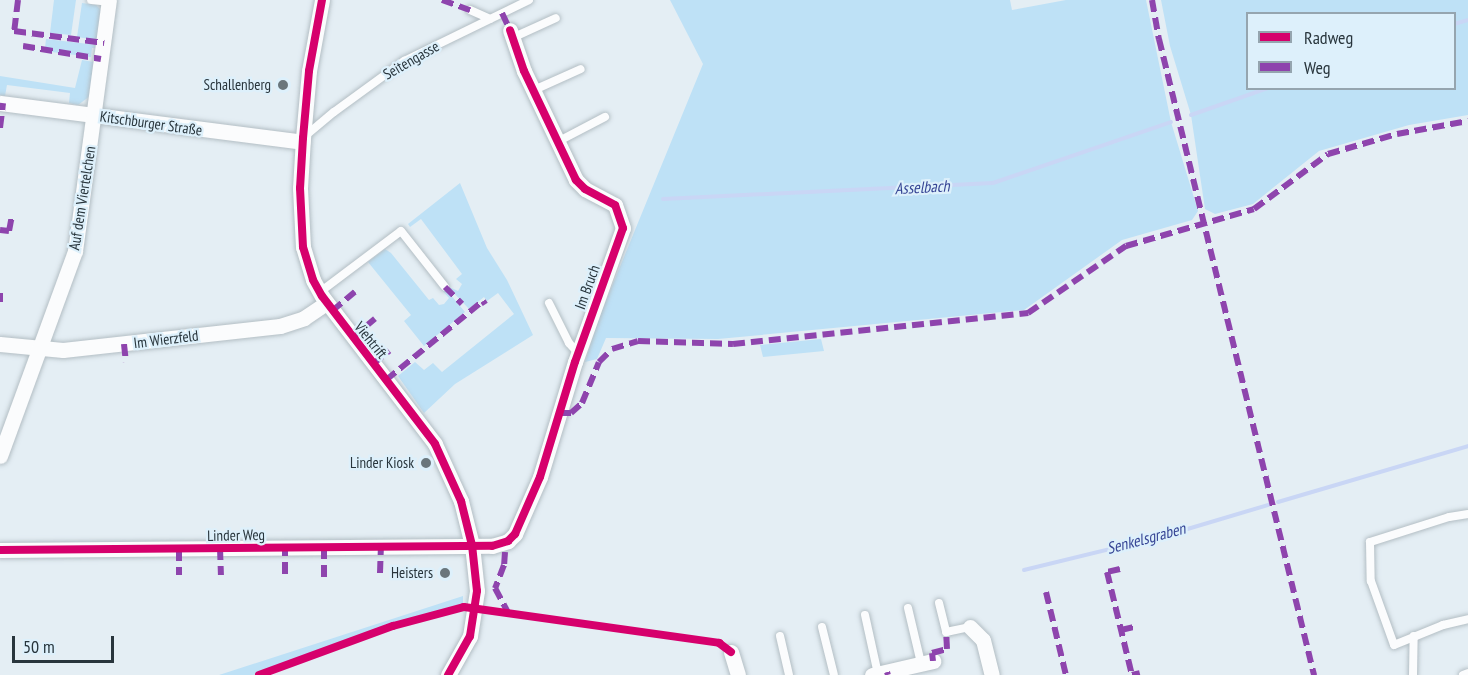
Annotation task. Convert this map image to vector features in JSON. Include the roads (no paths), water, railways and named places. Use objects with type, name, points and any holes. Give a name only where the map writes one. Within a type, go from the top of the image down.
[{"type":"street","name":"Viehtrift","points":[[322,0],[309,71],[303,140],[300,188],[303,247],[313,280],[323,298],[435,444],[460,501],[472,545],[477,591],[473,624],[462,654],[448,675]]},
{"type":"street","name":"Auf dem Viertelchen","points":[[0,456],[75,251],[109,1]]},
{"type":"street","name":"Im Bruch","points":[[472,545],[500,544],[515,534],[521,525],[540,477],[578,353],[623,228],[615,205],[585,189],[576,180],[511,34]]},
{"type":"street","name":"Kitschburger Straße","points":[[0,103],[303,140]]},
{"type":"street","name":"Im Wierzfeld","points":[[0,344],[40,349],[84,348],[280,326],[304,318],[323,298]]},
{"type":"street","name":"Linder Weg","points":[[0,550],[472,545]]},
{"type":"street","points":[[970,627],[983,640],[992,675]]},
{"type":"street","points":[[731,652],[738,675]]},
{"type":"street","points":[[875,674],[927,662]]},
{"type":"lane","points":[[91,0],[109,1]]},
{"type":"lane","name":"Seitengasse","points":[[303,140],[334,112],[404,61],[530,0]]},
{"type":"lane","points":[[470,10],[490,19]]},
{"type":"lane","points":[[511,34],[556,18]]},
{"type":"lane","points":[[534,90],[582,69]]},
{"type":"lane","points":[[559,141],[605,117]]},
{"type":"lane","points":[[323,298],[401,231],[445,287]]},
{"type":"lane","points":[[549,303],[569,343],[578,353]]},
{"type":"lane","points":[[1468,514],[1449,517],[1370,542],[1371,581],[1394,645],[1443,625],[1468,619]]},
{"type":"lane","points":[[939,603],[946,632],[970,627]]},
{"type":"lane","points":[[908,608],[927,662]]},
{"type":"lane","points":[[865,615],[875,674]]},
{"type":"lane","points":[[822,627],[834,675]]},
{"type":"lane","points":[[780,636],[789,675]]},
{"type":"lane","points":[[1413,675],[1414,636]]},
{"type":"lane","points":[[1463,675],[1468,673]]},
{"type":"waterway","name":"Asselbach","points":[[1456,23],[1468,20]]},
{"type":"waterway","name":"Asselbach","points":[[1191,115],[1262,90]]},
{"type":"waterway","name":"Asselbach","points":[[663,199],[993,183],[1171,122]]},
{"type":"waterway","name":"Senkelsgraben","points":[[1278,502],[1468,446]]},
{"type":"waterway","name":"Senkelsgraben","points":[[1024,570],[1164,536],[1268,505]]},
{"type":"place","name":"Schallenberg","points":[[283,85]]},
{"type":"place","name":"Linder Kiosk","points":[[426,463]]},
{"type":"place","name":"Heisters","points":[[445,573]]}]
